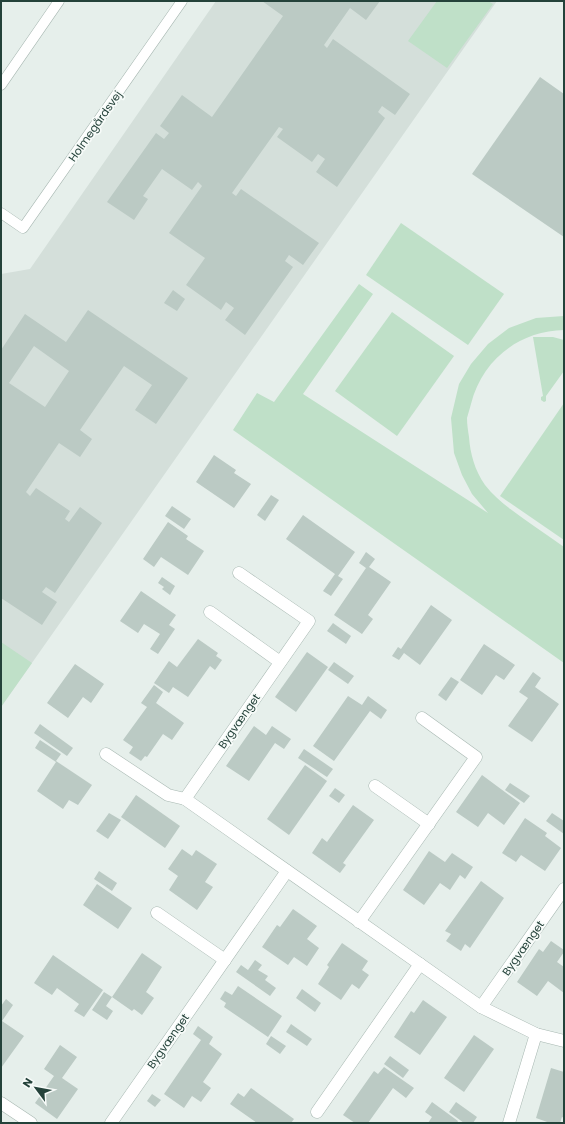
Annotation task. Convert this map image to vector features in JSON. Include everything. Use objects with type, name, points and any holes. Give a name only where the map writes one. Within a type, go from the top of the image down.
[{"type":"street","name":"Bygvænget","points":[[185,799],[309,621],[239,573]]},
{"type":"street","points":[[210,612],[280,662]]},
{"type":"street","points":[[359,922],[476,757],[422,718]]},
{"type":"street","points":[[106,754],[168,795],[185,799],[481,1007],[536,1034],[564,1041]]},
{"type":"street","points":[[375,786],[429,824]]},
{"type":"street","name":"Bygvænget","points":[[111,1123],[287,871]]},
{"type":"street","name":"Bygvænget","points":[[481,1007],[564,889]]},
{"type":"street","points":[[157,913],[225,960]]},
{"type":"street","points":[[317,1112],[420,964]]},
{"type":"street","points":[[509,1123],[536,1034]]},
{"type":"street","points":[[1,1103],[31,1123]]},
{"type":"lane","points":[[1,85],[60,1]]},
{"type":"lane","name":"Holmegårdsvej","points":[[1,213],[23,228],[182,1]]},
{"type":"shaded area","points":[[216,1],[497,1],[1,707],[1,274],[30,269]]},
{"type":"green space","points":[[437,1],[488,1],[493,4],[447,68],[408,41]]},
{"type":"green space","points":[[401,223],[504,294],[468,345],[366,275]]},
{"type":"green space","points":[[359,284],[373,294],[303,394],[488,513],[472,494],[462,475],[454,453],[451,418],[459,384],[471,364],[488,344],[509,328],[536,318],[564,316],[564,330],[532,336],[518,342],[493,362],[476,388],[467,418],[467,425],[472,456],[478,474],[485,485],[508,508],[564,547],[564,663],[233,430],[257,393],[274,402]]},
{"type":"green space","points":[[392,312],[454,356],[397,436],[335,391]]},
{"type":"green space","points":[[533,337],[553,337],[564,340],[564,371],[546,396],[546,401],[544,402],[541,400],[541,397],[543,396]]},
{"type":"green space","points":[[564,403],[564,540],[500,496]]},
{"type":"green space","points":[[1,642],[32,663],[1,707]]},
{"type":"building","points":[[262,1],[380,1],[366,20],[350,8],[324,45],[327,48],[333,39],[410,94],[395,115],[382,106],[378,112],[385,118],[337,187],[316,172],[325,159],[318,154],[312,162],[277,137],[283,129],[279,127],[232,193],[236,196],[241,189],[319,243],[303,265],[289,255],[285,261],[293,267],[245,335],[225,320],[234,308],[226,302],[221,310],[186,285],[205,258],[169,233],[202,186],[198,182],[192,190],[162,169],[143,196],[148,199],[134,220],[107,202],[156,133],[164,139],[169,133],[160,126],[182,95],[212,117],[283,16]]},
{"type":"building","points":[[540,77],[564,94],[564,237],[472,174]]},
{"type":"building","points":[[173,290],[185,299],[177,311],[164,303]]},
{"type":"building","points":[[88,310],[188,378],[156,424],[135,410],[152,385],[124,366],[80,430],[92,439],[80,457],[59,443],[26,492],[30,496],[36,488],[70,511],[65,519],[69,522],[80,507],[102,523],[55,593],[46,587],[42,592],[57,602],[42,625],[1,598],[1,350],[25,314],[66,342]],"holes":[[[34,346],[69,371],[45,407],[9,383]]]},
{"type":"building","points":[[214,455],[236,470],[234,473],[251,484],[234,508],[196,482]]},
{"type":"building","points":[[271,495],[279,500],[265,521],[257,515]]},
{"type":"building","points":[[172,506],[191,519],[184,529],[165,516]]},
{"type":"building","points":[[303,515],[355,552],[338,576],[343,579],[331,596],[323,591],[335,574],[286,539]]},
{"type":"building","points":[[168,522],[188,536],[186,539],[204,551],[188,575],[161,557],[154,567],[143,559]]},
{"type":"building","points":[[366,552],[375,559],[369,567],[391,582],[368,615],[373,619],[362,634],[334,615],[366,568],[359,563]]},
{"type":"building","points":[[162,577],[175,586],[170,595],[162,589],[164,587],[158,583]]},
{"type":"building","points":[[141,591],[176,615],[169,625],[175,629],[158,654],[150,649],[160,634],[144,624],[138,633],[120,621]]},
{"type":"building","points":[[431,605],[452,620],[420,665],[404,653],[399,660],[392,656],[398,647],[401,649]]},
{"type":"building","points":[[333,623],[351,636],[346,644],[327,631]]},
{"type":"building","points":[[198,639],[218,653],[216,656],[222,660],[215,670],[210,666],[188,697],[173,687],[169,693],[154,683],[169,661],[177,667]]},
{"type":"building","points":[[484,644],[515,665],[504,680],[496,675],[482,695],[460,680]]},
{"type":"building","points":[[307,652],[328,667],[296,712],[275,697]]},
{"type":"building","points":[[334,662],[354,676],[348,684],[328,670]]},
{"type":"building","points":[[75,664],[104,684],[91,703],[83,697],[68,718],[47,703]]},
{"type":"building","points":[[533,672],[541,678],[535,687],[559,704],[532,742],[508,726],[528,698],[519,692]]},
{"type":"building","points":[[451,677],[459,682],[446,701],[438,695]]},
{"type":"building","points":[[154,685],[163,692],[156,703],[184,723],[172,740],[163,734],[147,757],[145,756],[141,761],[129,753],[133,747],[123,740],[147,707],[141,703]]},
{"type":"building","points":[[348,696],[362,705],[368,696],[387,710],[381,719],[370,711],[334,761],[313,746]]},
{"type":"building","points":[[40,724],[73,748],[67,756],[34,733]]},
{"type":"building","points":[[254,726],[266,735],[272,726],[291,739],[284,749],[275,743],[249,781],[226,766]]},
{"type":"building","points":[[40,740],[61,754],[56,761],[92,785],[78,805],[69,800],[63,809],[37,791],[56,762],[35,748]]},
{"type":"building","points":[[304,749],[333,769],[327,777],[298,758]]},
{"type":"building","points":[[305,765],[327,781],[289,835],[267,819]]},
{"type":"building","points":[[482,775],[520,803],[504,825],[488,813],[478,827],[456,812]]},
{"type":"building","points":[[510,783],[530,796],[524,803],[505,790]]},
{"type":"building","points":[[335,788],[345,795],[339,803],[329,796]]},
{"type":"building","points":[[136,795],[180,826],[165,848],[121,817]]},
{"type":"building","points":[[353,805],[374,820],[343,863],[346,865],[340,873],[312,853],[322,838],[327,842]]},
{"type":"building","points":[[109,813],[121,820],[108,839],[96,831]]},
{"type":"building","points":[[552,813],[564,821],[564,834],[546,821]]},
{"type":"building","points":[[525,818],[547,833],[545,836],[561,848],[545,871],[521,855],[516,862],[502,853]]},
{"type":"building","points":[[182,849],[192,856],[196,850],[217,864],[205,882],[213,887],[197,910],[169,890],[178,876],[168,869]]},
{"type":"building","points":[[429,851],[445,862],[452,853],[473,867],[465,879],[460,875],[450,890],[440,883],[424,905],[403,890]]},
{"type":"building","points":[[99,871],[117,883],[112,891],[94,879]]},
{"type":"building","points":[[481,881],[504,898],[470,948],[465,944],[461,951],[446,941],[451,934],[445,931]]},
{"type":"building","points":[[97,884],[132,908],[118,929],[83,905]]},
{"type":"building","points":[[293,909],[317,926],[307,939],[319,948],[307,966],[294,957],[288,965],[262,947],[277,925],[280,927]]},
{"type":"building","points":[[551,941],[564,950],[557,962],[564,967],[564,993],[548,981],[537,996],[517,982],[539,949],[543,952]]},
{"type":"building","points":[[342,943],[368,961],[362,970],[369,975],[359,989],[352,984],[341,1000],[318,984],[329,967],[327,965]]},
{"type":"building","points":[[142,953],[162,967],[146,992],[154,998],[142,1015],[134,1009],[132,1011],[112,997]]},
{"type":"building","points":[[53,955],[103,990],[84,1017],[74,1011],[79,1004],[57,988],[52,995],[34,983]]},
{"type":"building","points":[[255,960],[262,965],[258,970],[268,976],[265,980],[276,988],[270,996],[236,972],[241,965],[248,970]]},
{"type":"building","points":[[238,986],[282,1016],[268,1037],[224,1007],[226,1003],[220,999],[225,991],[232,995]]},
{"type":"building","points":[[302,989],[321,1003],[315,1012],[296,998]]},
{"type":"building","points":[[104,992],[112,997],[106,1006],[113,1011],[107,1020],[92,1010]]},
{"type":"building","points":[[6,999],[13,1005],[2,1021],[24,1036],[1,1068],[1,1006]]},
{"type":"building","points":[[423,1000],[447,1017],[420,1055],[394,1037],[411,1011],[414,1013]]},
{"type":"building","points":[[291,1024],[312,1039],[307,1046],[286,1032]]},
{"type":"building","points":[[198,1026],[213,1037],[209,1044],[222,1054],[203,1082],[211,1088],[201,1102],[192,1096],[184,1108],[164,1094],[201,1040],[193,1034]]},
{"type":"building","points":[[474,1035],[494,1049],[464,1092],[444,1078]]},
{"type":"building","points":[[271,1036],[286,1046],[280,1054],[266,1044]]},
{"type":"building","points":[[60,1045],[77,1057],[62,1078],[78,1089],[57,1119],[35,1103],[54,1076],[44,1069]]},
{"type":"building","points":[[390,1056],[409,1070],[403,1078],[384,1064]]},
{"type":"building","points":[[384,1067],[414,1088],[406,1098],[393,1088],[368,1123],[355,1123],[343,1115],[374,1071],[378,1074]]},
{"type":"building","points":[[551,1068],[564,1072],[564,1118],[562,1117],[560,1123],[550,1123],[536,1118]]},
{"type":"building","points":[[251,1088],[294,1119],[291,1123],[257,1123],[230,1104],[238,1093],[244,1097]]},
{"type":"building","points":[[152,1094],[161,1100],[155,1107],[147,1101]]},
{"type":"building","points":[[432,1102],[458,1121],[457,1123],[428,1123],[432,1117],[425,1112]]},
{"type":"building","points":[[456,1102],[477,1117],[473,1123],[464,1123],[449,1112]]}]
